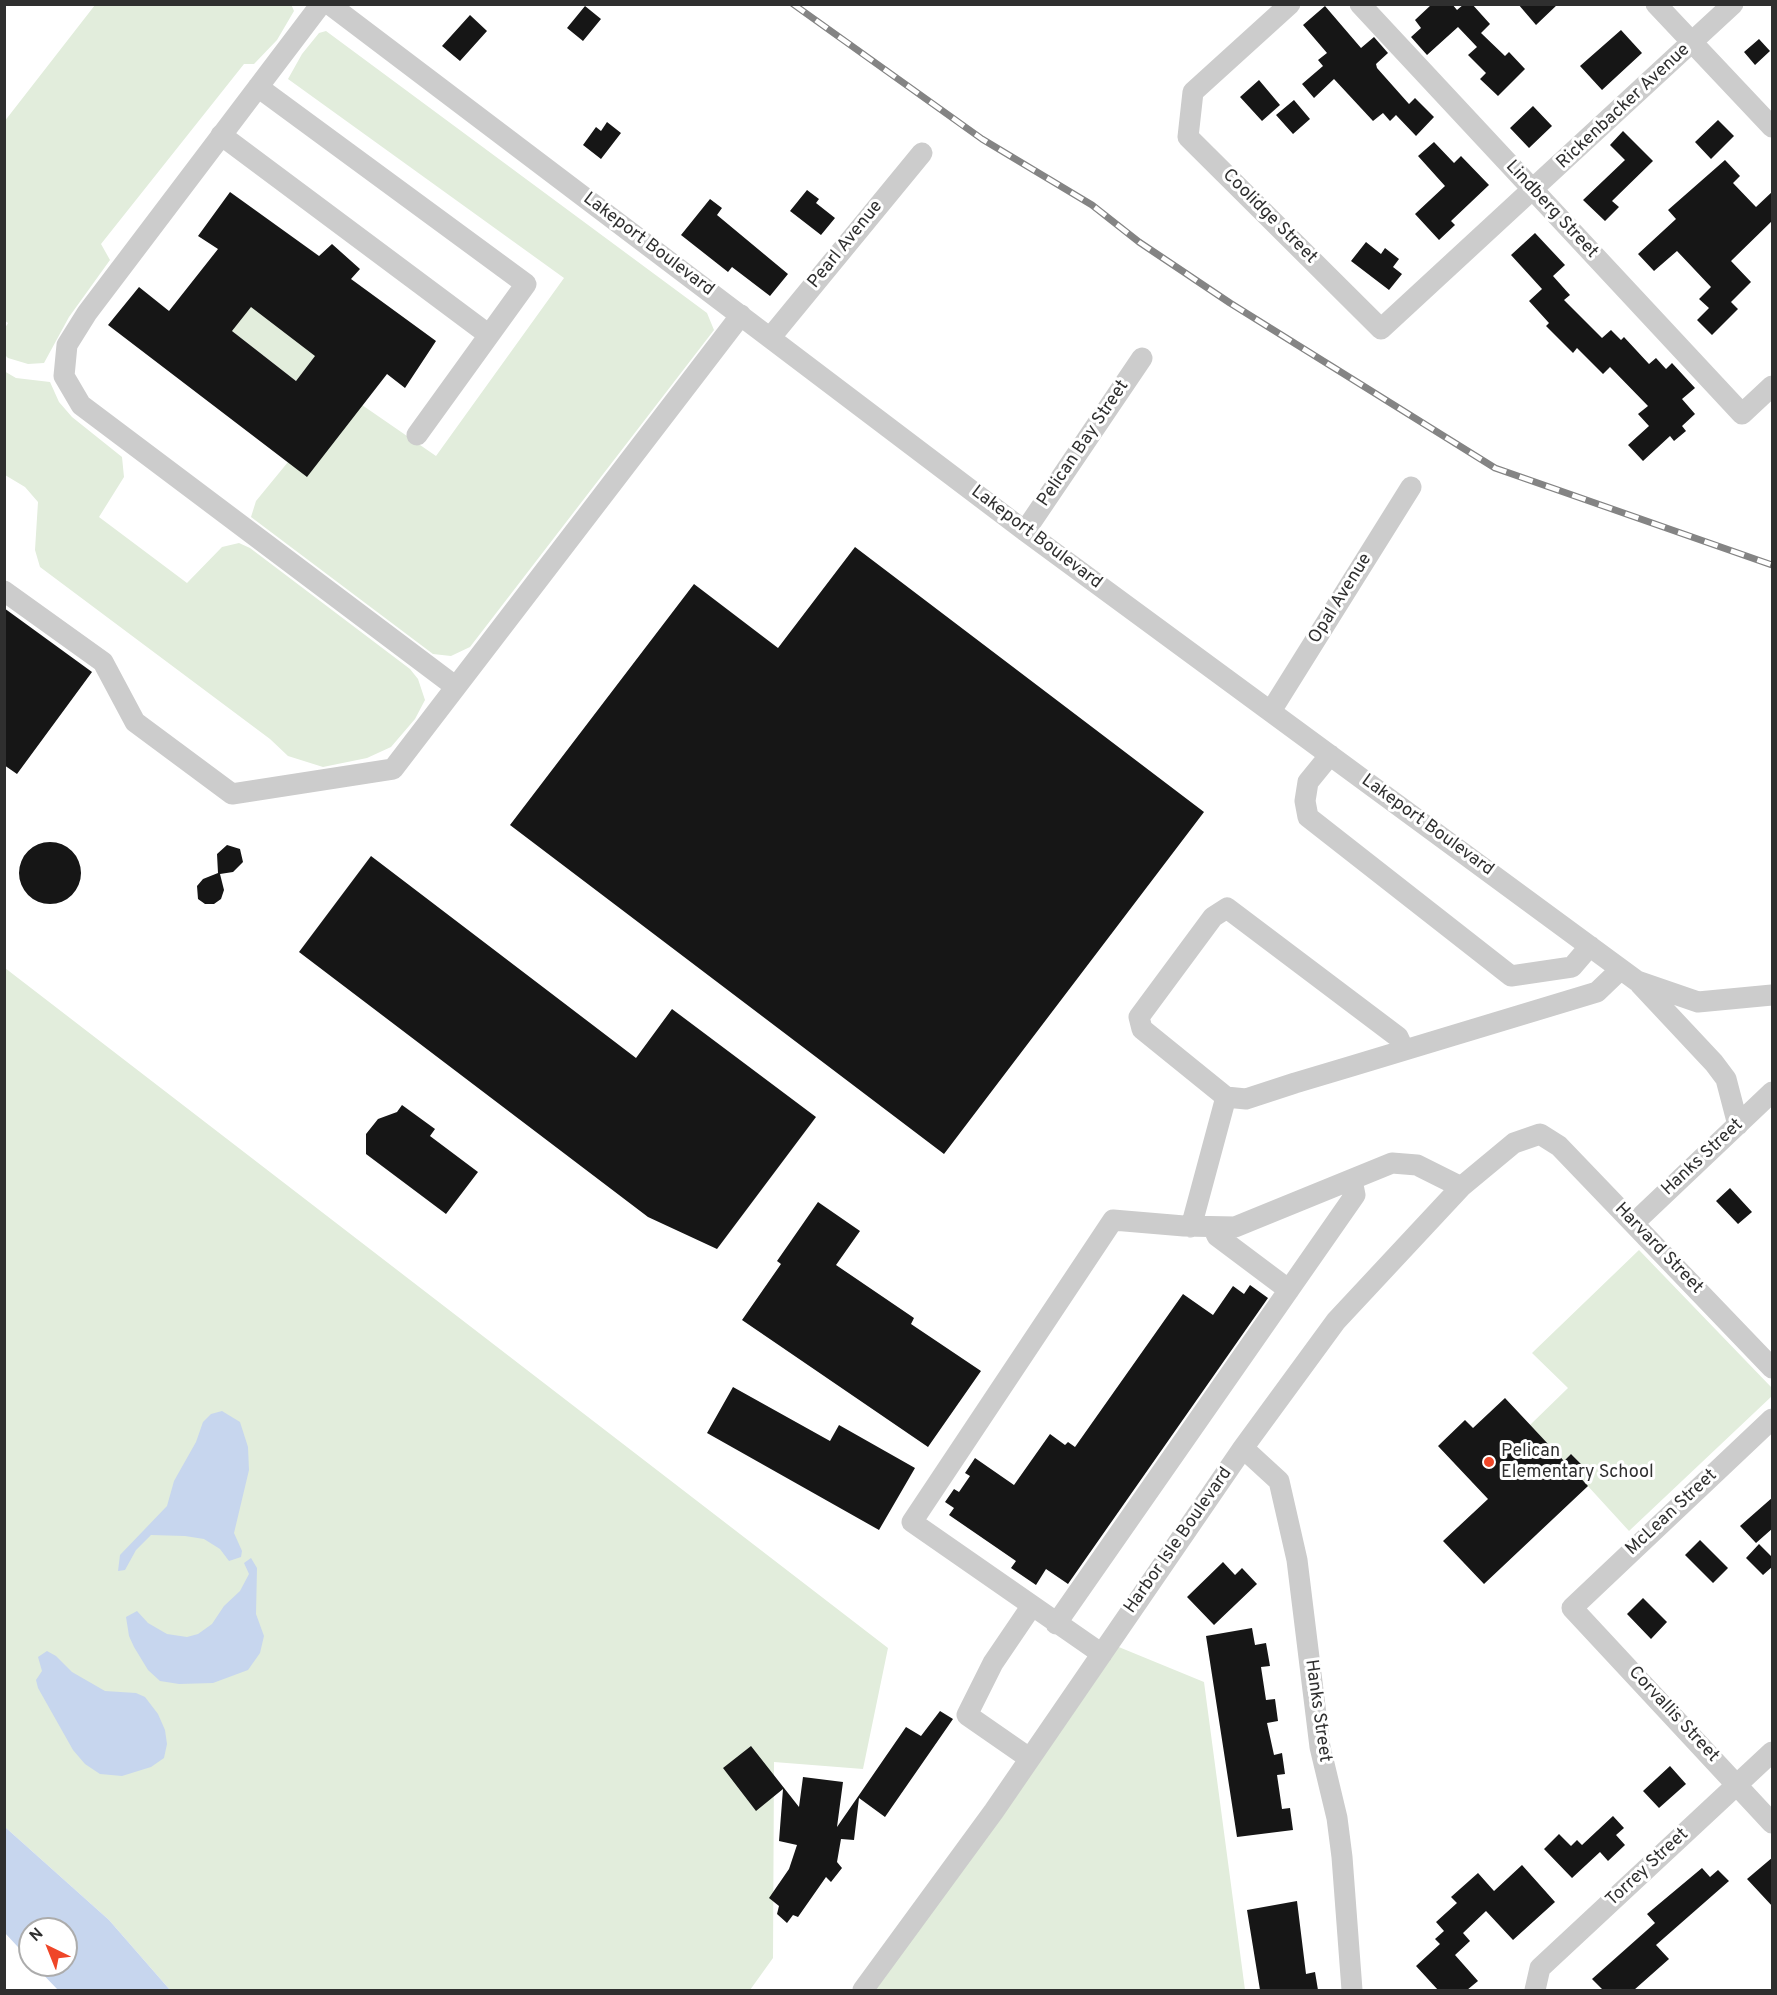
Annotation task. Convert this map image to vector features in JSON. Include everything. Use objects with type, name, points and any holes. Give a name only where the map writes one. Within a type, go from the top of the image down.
[{"type":"street","points":[[321,4],[87,314],[67,345],[64,376],[81,405],[456,687]]},
{"type":"street","name":"Lakeport Boulevard","points":[[329,4],[1025,531],[1629,975],[1698,1002],[1773,995]]},
{"type":"street","name":"Coolidge Street","points":[[1290,4],[1193,92],[1188,137],[1381,329]]},
{"type":"street","name":"Lindberg Street","points":[[1360,4],[1742,414],[1773,386]]},
{"type":"street","points":[[1656,4],[1773,127]]},
{"type":"street","name":"Rickenbacker Avenue","points":[[1381,329],[1734,4]]},
{"type":"street","points":[[258,87],[526,284],[417,435]]},
{"type":"street","points":[[221,135],[489,335]]},
{"type":"street","name":"Pearl Avenue","points":[[770,338],[922,153]]},
{"type":"street","points":[[4,591],[103,662],[135,722],[232,794],[393,768],[741,315]]},
{"type":"street","name":"Pelican Bay Street","points":[[1025,531],[1142,357]]},
{"type":"street","name":"Opal Avenue","points":[[1271,711],[1411,488]]},
{"type":"street","points":[[1330,755],[1308,782],[1305,801],[1308,817],[1511,976],[1572,967],[1590,946]]},
{"type":"street","points":[[1404,1050],[1398,1037],[1227,908],[1213,917],[1139,1017],[1142,1029],[1226,1097],[1246,1099],[1596,992],[1629,975],[1714,1063],[1726,1079],[1738,1125]]},
{"type":"street","name":"Hanks Street","points":[[1634,1223],[1773,1092]]},
{"type":"street","points":[[1191,1227],[1226,1097]]},
{"type":"street","name":"Harvard Street","points":[[1540,1134],[1559,1146],[1773,1368]]},
{"type":"street","name":"Harbor Isle Boulevard","points":[[863,1990],[1029,1758],[1244,1448],[1336,1321],[1461,1187],[1515,1143],[1540,1134]]},
{"type":"street","points":[[1101,1654],[1031,1607],[912,1521],[1113,1220],[1191,1227],[1235,1227],[1392,1163],[1418,1165],[1461,1187]]},
{"type":"street","points":[[1056,1624],[1355,1195],[1352,1180]]},
{"type":"street","points":[[1213,1227],[1217,1236],[1289,1290]]},
{"type":"street","name":"McLean Street","points":[[1572,1608],[1773,1419]]},
{"type":"street","name":"Hanks Street","points":[[1244,1448],[1279,1481],[1297,1560],[1320,1747],[1337,1818],[1342,1857],[1352,1990]]},
{"type":"street","points":[[1029,1758],[967,1715],[993,1663],[1031,1607]]},
{"type":"street","name":"Corvallis Street","points":[[1572,1608],[1773,1823]]},
{"type":"street","name":"Torrey Street","points":[[1534,1990],[1540,1968],[1773,1752]]},
{"type":"green space","points":[[291,4],[294,11],[277,40],[254,64],[244,64],[101,244],[110,260],[69,317],[44,363],[28,364],[8,358],[5,355],[5,328],[8,323],[4,320],[4,122],[95,5]]},
{"type":"green space","points":[[326,31],[707,313],[714,330],[470,647],[451,656],[433,654],[251,517],[256,501],[288,462],[362,405],[436,456],[564,278],[288,79],[302,54],[319,33]]},
{"type":"green space","points":[[267,285],[329,338],[296,381],[232,331]]},
{"type":"green space","points":[[4,371],[16,378],[50,382],[59,402],[72,417],[122,457],[124,477],[99,517],[187,583],[222,547],[239,543],[250,548],[410,669],[418,679],[425,700],[415,719],[391,747],[367,758],[323,767],[288,756],[270,739],[40,567],[35,550],[38,502],[25,487],[5,475]]},
{"type":"green space","points":[[5,968],[888,1648],[863,1769],[774,1762],[773,1958],[750,1990],[170,1990],[109,1920],[5,1827]]},
{"type":"green space","points":[[1639,1250],[1772,1388],[1772,1396],[1629,1531],[1575,1472],[1582,1465],[1571,1454],[1564,1461],[1530,1425],[1568,1388],[1532,1353]]},
{"type":"green space","points":[[1109,1643],[1204,1682],[1245,1990],[863,1990]]},
{"type":"water","points":[[222,1411],[240,1422],[248,1447],[249,1470],[234,1533],[242,1551],[241,1557],[229,1561],[220,1549],[204,1539],[151,1535],[136,1550],[125,1570],[118,1571],[120,1555],[167,1506],[174,1481],[196,1442],[203,1422],[211,1414]]},
{"type":"water","points":[[251,1558],[257,1568],[256,1614],[264,1636],[260,1653],[248,1670],[213,1683],[179,1684],[160,1681],[148,1670],[134,1647],[129,1636],[126,1617],[137,1611],[148,1623],[167,1634],[187,1637],[198,1634],[212,1624],[224,1606],[240,1591],[249,1574],[244,1563]]},
{"type":"water","points":[[47,1651],[56,1656],[72,1672],[105,1691],[136,1693],[145,1697],[158,1714],[165,1730],[167,1744],[164,1758],[151,1767],[122,1776],[100,1774],[85,1764],[73,1750],[38,1688],[36,1680],[42,1671],[38,1657]]},
{"type":"water","points":[[5,1827],[109,1920],[170,1990],[58,1990],[46,1977],[78,1977],[78,1917],[18,1917],[18,1947],[5,1933]]},
{"type":"building","points":[[1432,4],[1452,4],[1457,10],[1464,4],[1472,4],[1490,24],[1481,33],[1505,56],[1509,52],[1525,69],[1498,96],[1480,79],[1486,73],[1468,55],[1477,47],[1458,27],[1427,55],[1411,37],[1421,28],[1415,20]]},
{"type":"building","points":[[1518,4],[1558,4],[1536,25]]},
{"type":"building","points":[[585,6],[601,19],[583,41],[567,28]]},
{"type":"building","points":[[1325,6],[1361,48],[1374,37],[1388,53],[1376,64],[1377,68],[1409,104],[1415,98],[1434,117],[1416,136],[1396,115],[1390,121],[1383,113],[1373,121],[1334,79],[1314,98],[1302,84],[1323,66],[1318,60],[1327,53],[1303,25]]},
{"type":"building","points":[[470,15],[487,31],[460,61],[442,46]]},
{"type":"building","points":[[1621,30],[1642,53],[1602,90],[1580,66]]},
{"type":"building","points":[[1759,39],[1770,51],[1755,65],[1744,52]]},
{"type":"building","points":[[1259,80],[1280,105],[1262,121],[1240,97]]},
{"type":"building","points":[[1294,100],[1310,119],[1293,134],[1276,115]]},
{"type":"building","points":[[1533,106],[1552,126],[1529,148],[1510,128]]},
{"type":"building","points":[[1718,120],[1734,136],[1711,159],[1695,142]]},
{"type":"building","points":[[607,122],[621,133],[601,159],[583,145],[596,127],[601,131]]},
{"type":"building","points":[[1623,131],[1653,161],[1612,201],[1619,207],[1605,221],[1583,200],[1625,160],[1610,145]]},
{"type":"building","points":[[1434,142],[1454,163],[1461,156],[1489,185],[1451,221],[1455,225],[1439,240],[1415,214],[1445,186],[1418,156]]},
{"type":"building","points":[[1725,160],[1740,176],[1733,183],[1756,207],[1773,191],[1773,220],[1731,261],[1751,282],[1731,302],[1738,309],[1712,335],[1697,320],[1709,308],[1699,299],[1711,287],[1677,251],[1654,271],[1638,254],[1676,219],[1668,210]]},
{"type":"building","points":[[807,190],[819,199],[816,203],[835,218],[821,235],[790,211]]},
{"type":"building","points":[[230,192],[319,256],[332,244],[360,269],[351,279],[436,341],[405,388],[387,374],[307,477],[108,325],[139,287],[169,311],[218,249],[198,236]],"holes":[[[251,307],[315,356],[296,381],[232,331]]]},
{"type":"building","points":[[710,199],[722,208],[717,215],[788,274],[770,296],[732,267],[728,272],[681,235]]},
{"type":"building","points":[[1535,233],[1565,265],[1553,276],[1570,295],[1564,300],[1602,338],[1611,330],[1621,340],[1624,337],[1649,364],[1656,358],[1666,369],[1672,363],[1695,388],[1682,399],[1695,414],[1682,426],[1686,431],[1674,441],[1670,436],[1643,461],[1628,445],[1649,426],[1638,414],[1648,406],[1610,367],[1603,374],[1577,348],[1573,353],[1546,326],[1549,323],[1529,301],[1542,289],[1511,255]]},
{"type":"building","points":[[1366,242],[1381,254],[1385,248],[1399,259],[1393,267],[1402,274],[1389,290],[1351,261]]},
{"type":"building","points":[[855,547],[1204,812],[944,1154],[510,825],[694,584],[778,648]]},
{"type":"building","points":[[4,608],[92,672],[17,774],[4,765]]},
{"type":"building","points":[[50,842],[67,847],[72,851],[76,856],[81,873],[76,890],[72,895],[67,899],[50,904],[33,899],[28,895],[24,890],[19,873],[24,856],[28,851],[33,847]]},
{"type":"building","points":[[227,845],[240,849],[243,862],[233,872],[220,874],[224,890],[221,899],[214,904],[205,904],[198,899],[197,886],[203,879],[218,873],[217,854]]},
{"type":"building","points":[[371,856],[636,1058],[672,1009],[816,1117],[717,1249],[648,1217],[299,952]]},
{"type":"building","points":[[402,1105],[435,1129],[430,1136],[478,1172],[446,1214],[366,1154],[366,1134],[378,1119],[397,1112]]},
{"type":"building","points":[[1730,1188],[1752,1212],[1738,1224],[1716,1201]]},
{"type":"building","points":[[818,1202],[860,1231],[836,1265],[914,1318],[911,1324],[981,1371],[928,1447],[742,1320],[781,1264],[777,1261]]},
{"type":"building","points":[[1250,1285],[1268,1298],[1068,1584],[1046,1569],[1036,1585],[1011,1568],[1016,1561],[949,1515],[954,1508],[945,1502],[954,1489],[959,1492],[970,1476],[965,1473],[975,1458],[1014,1485],[1050,1434],[1065,1445],[1068,1442],[1075,1447],[1183,1294],[1213,1315],[1233,1286],[1244,1294]]},
{"type":"building","points":[[733,1387],[830,1441],[839,1425],[915,1468],[879,1530],[707,1433]]},
{"type":"building","name":"Pelican Elementary School","points":[[1505,1398],[1564,1461],[1571,1454],[1582,1465],[1575,1472],[1588,1486],[1484,1584],[1443,1541],[1488,1499],[1438,1446],[1465,1420],[1473,1428]]},
{"type":"building","points":[[1773,1497],[1773,1528],[1756,1543],[1740,1526]]},
{"type":"building","points":[[1700,1540],[1728,1568],[1713,1583],[1685,1555]]},
{"type":"building","points":[[1759,1544],[1773,1558],[1773,1566],[1763,1575],[1746,1558]]},
{"type":"building","points":[[1223,1562],[1235,1575],[1242,1568],[1257,1584],[1214,1625],[1187,1597]]},
{"type":"building","points":[[1643,1598],[1667,1622],[1651,1639],[1627,1614]]},
{"type":"building","points":[[1252,1628],[1255,1645],[1266,1643],[1270,1666],[1261,1667],[1266,1700],[1275,1699],[1278,1721],[1267,1723],[1274,1755],[1282,1753],[1285,1774],[1277,1775],[1282,1809],[1290,1808],[1293,1830],[1237,1837],[1206,1636]]},
{"type":"building","points":[[940,1711],[953,1719],[885,1817],[859,1798],[854,1840],[841,1839],[837,1862],[842,1868],[831,1882],[826,1877],[798,1917],[793,1915],[787,1923],[777,1914],[779,1906],[769,1898],[789,1869],[797,1845],[779,1841],[783,1789],[756,1811],[723,1768],[751,1746],[799,1807],[803,1777],[843,1782],[837,1827],[906,1727],[921,1736]]},
{"type":"building","points":[[1670,1766],[1686,1784],[1659,1808],[1643,1791]]},
{"type":"building","points":[[1613,1816],[1624,1828],[1616,1835],[1625,1845],[1608,1861],[1600,1852],[1572,1878],[1544,1849],[1559,1834],[1571,1846],[1577,1840],[1582,1845]]},
{"type":"building","points":[[1773,1857],[1773,1907],[1747,1879]]},
{"type":"building","points":[[1522,1865],[1555,1902],[1513,1940],[1486,1911],[1463,1933],[1470,1941],[1455,1955],[1478,1981],[1467,1990],[1438,1990],[1416,1966],[1440,1944],[1435,1939],[1444,1931],[1436,1922],[1457,1903],[1451,1897],[1478,1873],[1494,1891]]},
{"type":"building","points":[[1702,1868],[1710,1877],[1718,1870],[1729,1881],[1656,1945],[1669,1959],[1634,1990],[1603,1990],[1592,1979],[1655,1923],[1647,1914]]},
{"type":"building","points":[[1297,1901],[1306,1974],[1315,1972],[1318,1990],[1260,1990],[1247,1910]]},
{"type":"railway","points":[[793,4],[982,139],[1092,205],[1139,242],[1230,303],[1495,468],[1772,565]]},
{"type":"place","name":"Pelican Elementary School","points":[[1489,1462]]}]
